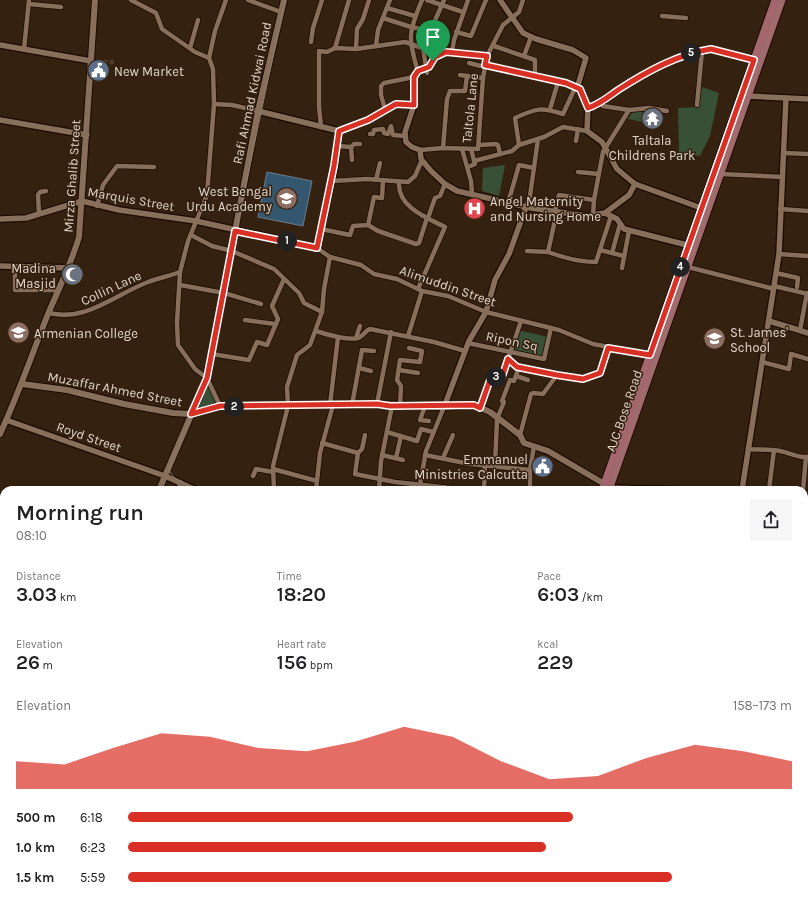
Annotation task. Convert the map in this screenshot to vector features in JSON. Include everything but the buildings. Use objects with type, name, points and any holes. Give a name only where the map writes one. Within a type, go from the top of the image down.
[{"type":"main road","name":"Mirza Ghalib Street","points":[[0,434],[69,268],[79,237],[95,0]]},
{"type":"main road","name":"Rafi Ahmad Kidwai Road","points":[[161,486],[207,378],[258,111],[284,0]]},
{"type":"main road","points":[[653,355],[745,96],[775,0]]},
{"type":"main road","points":[[757,61],[782,0]]},
{"type":"main road","points":[[705,209],[720,174],[745,96]]},
{"type":"main road","name":"AJC Bose Road","points":[[607,486],[653,355],[688,267],[691,246]]},
{"type":"main road","name":"Muzaffar Ahmed Street","points":[[22,384],[67,390],[124,404],[173,413],[191,414],[220,406],[377,404],[392,406],[444,407],[474,405],[490,412],[497,419],[520,435],[524,443],[548,451],[603,486]]},
{"type":"street","points":[[131,0],[156,13],[162,29],[190,48],[209,58]]},
{"type":"street","points":[[145,7],[147,0]]},
{"type":"street","points":[[220,406],[207,378],[195,368],[178,345],[177,323],[180,272],[191,234],[207,195],[214,104],[213,69],[209,58],[215,31],[226,0]]},
{"type":"street","points":[[248,0],[281,12]]},
{"type":"street","points":[[311,42],[311,34],[322,0]]},
{"type":"street","points":[[335,48],[349,0]]},
{"type":"street","points":[[356,49],[357,29],[363,19],[369,0]]},
{"type":"street","points":[[376,46],[378,30],[390,0]]},
{"type":"street","points":[[418,72],[410,43],[415,16],[422,0]]},
{"type":"street","points":[[427,0],[443,2],[463,12]]},
{"type":"street","points":[[452,52],[456,32],[468,0]]},
{"type":"street","points":[[456,32],[471,36],[486,0]]},
{"type":"street","points":[[500,0],[523,33],[531,37],[573,50],[586,58],[578,88],[563,114],[550,109],[527,112],[515,118],[519,145]]},
{"type":"street","name":"Taltola Lane","points":[[420,150],[443,148],[478,149],[483,78],[487,56],[494,46],[504,25],[519,12],[523,0]]},
{"type":"street","points":[[24,49],[29,2],[62,7]]},
{"type":"street","points":[[430,32],[443,2]]},
{"type":"street","points":[[387,8],[415,16]]},
{"type":"street","points":[[662,16],[686,18]]},
{"type":"street","points":[[383,18],[430,32],[442,33]]},
{"type":"street","points":[[190,48],[198,20]]},
{"type":"street","points":[[524,56],[531,37]]},
{"type":"street","points":[[321,127],[319,106],[319,51],[328,52],[335,48],[356,49],[406,42],[428,50],[433,61]]},
{"type":"street","points":[[0,45],[91,61]]},
{"type":"street","points":[[494,46],[535,60],[535,76]]},
{"type":"street","points":[[423,48],[427,70]]},
{"type":"street","points":[[588,108],[600,104],[618,90],[689,53],[711,49],[757,61]]},
{"type":"street","points":[[697,105],[702,50]]},
{"type":"street","points":[[487,56],[446,52],[435,57],[427,70],[418,72],[414,77],[414,105],[406,136],[406,142],[420,150],[422,160],[445,184],[457,191],[508,203],[587,216],[605,213],[629,195],[635,184]]},
{"type":"street","points":[[469,64],[535,76],[578,88],[588,108],[587,130]]},
{"type":"street","points":[[460,76],[483,78]]},
{"type":"street","points":[[443,148],[447,99],[450,91],[465,91],[467,76]]},
{"type":"street","points":[[385,109],[381,95],[381,86],[384,83],[414,77]]},
{"type":"street","points":[[550,109],[558,82]]},
{"type":"street","points":[[745,96],[808,99]]},
{"type":"street","points":[[743,486],[779,254],[786,98]]},
{"type":"street","points":[[214,104],[232,105],[339,131],[368,120],[396,104],[414,105]]},
{"type":"street","points":[[600,104],[603,106],[629,110],[649,108],[667,111]]},
{"type":"street","points":[[593,215],[594,200],[605,148],[629,110]]},
{"type":"street","points":[[0,120],[87,135]]},
{"type":"street","points":[[370,134],[373,134],[374,130],[383,129],[384,133],[388,134],[391,126],[393,135],[406,136]]},
{"type":"street","points":[[474,161],[512,151],[519,145],[538,139],[563,127],[587,130],[602,142],[617,169],[635,184],[705,209]]},
{"type":"street","points":[[576,142],[578,129]]},
{"type":"street","points":[[317,248],[332,181],[339,131]]},
{"type":"street","points":[[419,486],[425,455],[433,432],[468,343],[486,312],[495,280],[508,254],[530,196],[538,139]]},
{"type":"street","points":[[338,146],[351,147],[354,144],[360,144]]},
{"type":"street","points":[[478,145],[496,144],[498,145],[500,154]]},
{"type":"street","points":[[351,147],[352,160]]},
{"type":"street","points":[[462,149],[472,184],[472,194]]},
{"type":"street","points":[[468,168],[475,164],[471,149]]},
{"type":"street","points":[[784,153],[808,154]]},
{"type":"street","points":[[332,181],[383,180],[408,182],[415,176],[422,160]]},
{"type":"street","points":[[376,180],[380,163]]},
{"type":"street","points":[[508,203],[519,165],[534,168]]},
{"type":"street","points":[[97,206],[103,185],[117,166],[154,167]]},
{"type":"street","points":[[578,172],[599,174]]},
{"type":"street","points":[[720,174],[782,177]]},
{"type":"street","points":[[368,225],[374,197],[382,198],[383,180]]},
{"type":"street","points":[[399,182],[398,191],[406,203],[420,215],[445,228],[420,290],[408,336]]},
{"type":"street","points":[[321,229],[350,235],[353,226],[368,225],[378,231],[416,244],[419,243],[435,198],[440,196],[445,184]]},
{"type":"street","points":[[40,214],[38,195],[40,192],[46,191]]},
{"type":"street","points":[[548,252],[559,195],[594,200]]},
{"type":"street","name":"Marquis Street","points":[[0,219],[16,220],[82,201],[97,206],[196,221],[235,231]]},
{"type":"street","points":[[780,209],[808,211]]},
{"type":"street","points":[[605,213],[618,219],[624,229],[629,231],[691,246]]},
{"type":"street","points":[[527,251],[548,252],[568,259],[596,262],[611,216]]},
{"type":"street","points":[[612,253],[620,224]]},
{"type":"street","name":"Alimuddin Street","points":[[235,231],[317,248],[330,257],[361,265],[374,274],[397,280],[420,290],[448,296],[486,312],[551,328],[608,348],[653,355]]},
{"type":"street","points":[[622,268],[629,231]]},
{"type":"street","points":[[191,234],[212,246],[232,251],[274,269],[299,292],[304,303],[322,312]]},
{"type":"street","points":[[600,250],[624,256]]},
{"type":"street","points":[[779,254],[808,256]]},
{"type":"street","points":[[274,486],[273,471],[288,406],[287,387],[297,355],[310,345],[316,331],[322,312],[324,289],[330,257]]},
{"type":"street","points":[[0,266],[69,268]]},
{"type":"street","points":[[15,267],[15,290],[59,290]]},
{"type":"street","points":[[688,267],[774,287],[808,293],[800,330]]},
{"type":"street","name":"Collin Lane","points":[[49,313],[66,316],[81,314],[148,282],[180,272]]},
{"type":"street","points":[[776,274],[798,278],[797,287]]},
{"type":"street","points":[[212,354],[249,360],[256,342],[268,345],[278,319],[272,306],[284,279]]},
{"type":"street","points":[[180,285],[224,293],[261,304]]},
{"type":"street","points":[[244,320],[276,324]]},
{"type":"street","points":[[480,408],[491,377],[502,377],[520,321]]},
{"type":"street","points":[[769,321],[808,333]]},
{"type":"street","points":[[356,338],[360,326]]},
{"type":"street","points":[[316,331],[338,337],[356,338],[361,337],[370,328],[465,351]]},
{"type":"street","name":"Ripon Sq","points":[[468,343],[544,359],[551,328]]},
{"type":"street","points":[[377,404],[391,332]]},
{"type":"street","points":[[316,486],[322,443],[331,405],[338,337]]},
{"type":"street","points":[[400,406],[401,386],[397,380],[401,359],[420,362],[422,351],[409,348]]},
{"type":"street","points":[[508,359],[519,367],[583,379],[599,374],[602,371],[608,348]]},
{"type":"street","points":[[352,405],[362,349],[374,351]]},
{"type":"street","points":[[762,362],[789,369],[791,354],[808,359]]},
{"type":"street","points":[[495,466],[495,432],[497,419],[504,402],[502,401],[510,380],[514,381],[519,367]]},
{"type":"street","points":[[358,368],[371,371]]},
{"type":"street","points":[[399,370],[418,373]]},
{"type":"street","points":[[520,435],[531,394],[533,392],[543,394],[557,375]]},
{"type":"street","points":[[516,376],[528,380]]},
{"type":"street","points":[[379,486],[382,454],[392,406]]},
{"type":"street","points":[[425,406],[420,420],[429,421]]},
{"type":"street","name":"Royd Street","points":[[6,420],[113,457],[188,486]]},
{"type":"street","points":[[387,432],[417,441],[421,428],[433,432]]},
{"type":"street","points":[[365,434],[362,449],[358,453],[354,474],[380,478],[411,486]]},
{"type":"street","points":[[443,458],[453,435]]},
{"type":"street","points":[[396,458],[401,436]]},
{"type":"street","points":[[322,443],[358,453]]},
{"type":"street","points":[[530,486],[530,470],[534,446]]},
{"type":"street","points":[[748,449],[774,450],[789,453],[797,458],[807,457],[804,486]]},
{"type":"street","points":[[770,486],[774,450]]},
{"type":"street","points":[[382,454],[403,460]]},
{"type":"street","points":[[425,455],[485,465],[530,470]]},
{"type":"street","points":[[484,486],[485,465]]},
{"type":"street","points":[[253,476],[256,469],[273,471],[317,481]]},
{"type":"street","points":[[180,482],[180,486]]},
{"type":"green space","points":[[702,87],[719,93],[710,136],[700,156],[679,153],[678,108],[698,107]]},
{"type":"green space","points":[[632,112],[646,112],[643,122],[628,119]]},
{"type":"green space","points":[[505,165],[499,196],[482,191],[483,168]]},
{"type":"green space","points":[[518,330],[548,337],[543,357],[513,351]]},
{"type":"green space","points":[[207,382],[217,405],[194,412]]},
{"type":"water","points":[[267,172],[312,181],[303,226],[258,217]]},
{"type":"tunnel","points":[[103,62],[114,62]]},
{"type":"tram line","points":[[190,486],[176,479],[170,472],[169,468],[208,378],[233,245],[285,0]]},
{"type":"tram line","points":[[611,486],[782,0]]},
{"type":"place","name":"New Market","points":[[98,71]]},
{"type":"place","name":"Taltala Childrens Park","points":[[652,118]]},
{"type":"place","name":"West Bengal Urdu Academy","points":[[287,198]]},
{"type":"place","name":"Angel Maternity and Nursing Home","points":[[474,208]]},
{"type":"place","name":"Madina Masjid","points":[[72,275]]},
{"type":"place","name":"Armenian College","points":[[19,333]]},
{"type":"place","name":"St. James' School","points":[[714,339]]},
{"type":"place","name":"Emmanuel Ministries Calcutta","points":[[543,466]]},
{"type":"route","points":[[711,49],[754,60],[650,355],[608,348],[602,371],[598,374],[583,379],[517,367],[508,359],[502,377],[491,377],[480,408],[474,405],[444,407],[414,405],[390,406],[377,404],[243,407],[220,406],[191,414],[207,378],[222,306],[235,231],[317,248],[334,166],[339,131],[368,120],[380,111],[396,104],[414,105],[414,77],[418,71],[429,67],[433,61],[435,57],[446,52],[461,52],[487,56],[485,65],[566,83],[580,89],[588,108],[600,104],[618,90],[642,76],[689,53],[711,49]]}]
